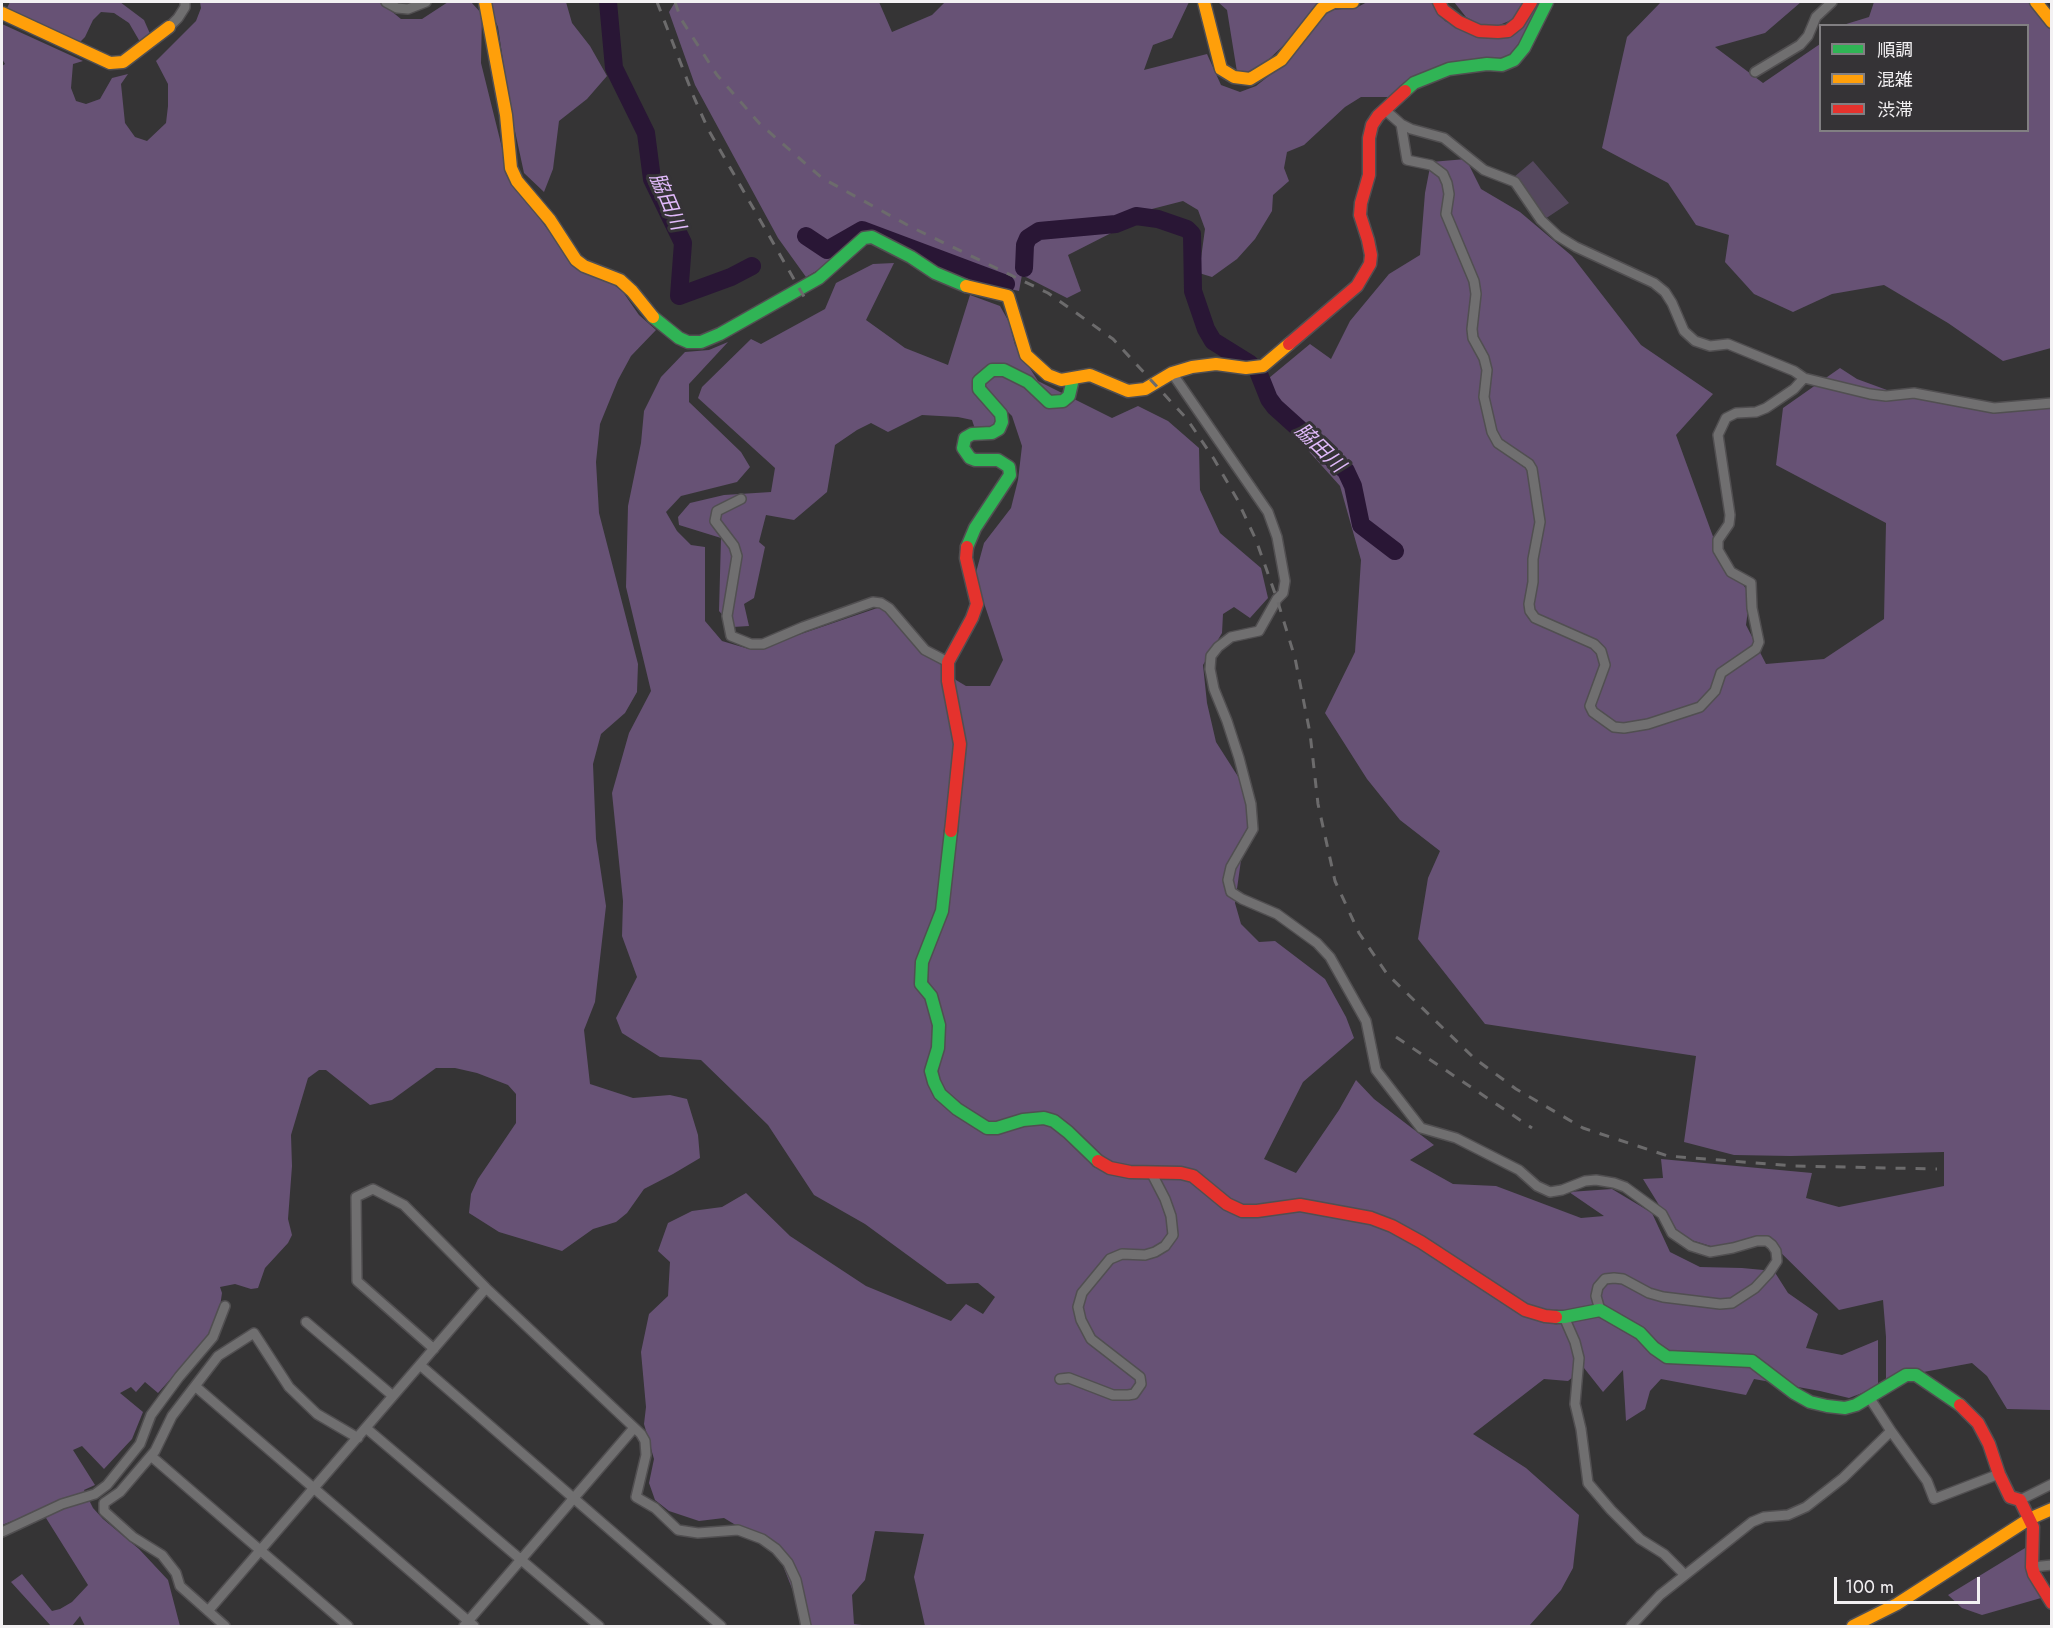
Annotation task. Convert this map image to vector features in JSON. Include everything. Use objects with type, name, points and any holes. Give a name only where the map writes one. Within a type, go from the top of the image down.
[{"type":"street","points":[[2,13],[110,63],[123,62],[169,27],[178,18],[185,7],[185,2]]},
{"type":"street","points":[[386,2],[397,8],[408,9],[426,2]]},
{"type":"street","points":[[485,2],[507,115],[511,168],[517,181],[550,220],[576,260],[584,266],[620,280],[632,291],[648,314],[679,338],[688,342],[701,342],[720,334],[819,278],[864,238],[872,237],[956,283],[1008,296],[1026,355],[1048,375],[1061,380],[1090,375],[1128,391],[1145,389],[1172,373],[1192,367],[1216,364],[1246,368],[1263,366],[1357,286],[1370,264],[1368,240],[1360,215],[1361,203],[1370,175],[1372,125],[1414,83],[1449,69],[1487,64],[1502,65],[1514,60],[1524,48],[1547,2]]},
{"type":"street","points":[[1204,2],[1221,69],[1234,77],[1250,79],[1281,60],[1322,8],[1334,2],[1353,2]]},
{"type":"street","points":[[1439,2],[1443,10],[1459,22],[1479,31],[1498,32],[1508,31],[1518,23],[1532,2]]},
{"type":"street","points":[[1755,72],[1800,45],[1808,36],[1816,17],[1832,2]]},
{"type":"street","points":[[2036,2],[2052,22]]},
{"type":"street","points":[[1385,110],[1401,124],[1411,129],[1444,138],[1453,143],[1484,170],[1515,182],[1540,220],[1558,236],[1576,247],[1654,283],[1665,292],[1684,331],[1695,341],[1710,346],[1728,344],[1794,371],[1804,378],[1870,394],[1886,396],[1914,393],[1994,408],[2052,403]]},
{"type":"street","points":[[1401,124],[1407,160],[1431,165],[1443,174],[1447,183],[1449,194],[1446,214],[1474,281],[1476,294],[1473,338],[1484,358],[1487,370],[1485,397],[1492,432],[1498,443],[1529,464],[1532,470],[1540,522],[1533,559],[1530,611],[1535,618],[1594,644],[1600,651],[1605,665],[1590,706],[1593,712],[1614,727],[1648,724],[1700,707],[1715,691],[1721,673],[1756,649],[1759,642],[1752,608],[1751,583],[1731,572],[1718,550],[1718,540],[1729,524],[1730,515],[1718,435],[1726,418],[1736,413],[1756,412],[1766,408],[1794,389],[1804,378]]},
{"type":"street","points":[[1073,379],[1069,396],[1057,403],[1049,402],[1028,382],[1004,369],[992,370],[979,381],[980,389],[1001,414],[1002,423],[999,429],[992,433],[972,434],[965,438],[963,448],[970,458],[975,460],[998,460],[1009,467],[1010,475],[975,528],[966,549],[976,604],[972,618],[948,663],[948,681],[957,717],[960,744],[942,911],[921,963],[921,984],[931,996],[938,1013],[938,1048],[931,1071],[940,1094],[957,1109],[987,1128],[997,1128],[1023,1120],[1044,1118],[1054,1121],[1096,1160],[1110,1168],[1130,1172],[1181,1173],[1193,1176],[1227,1204],[1242,1210],[1257,1211],[1300,1205],[1371,1218],[1392,1226],[1421,1242],[1525,1310],[1545,1316],[1564,1317],[1600,1310],[1640,1333],[1654,1348],[1667,1357],[1752,1361],[1794,1393],[1810,1402],[1845,1408],[1856,1405],[1906,1375],[1916,1375],[1955,1400],[1971,1414],[1989,1444],[2010,1497],[2020,1500],[2052,1484]]},
{"type":"street","points":[[1172,373],[1268,512],[1277,537],[1285,581],[1283,592],[1259,632],[1231,637],[1211,656],[1210,669],[1214,689],[1239,758],[1253,830],[1231,867],[1228,880],[1232,892],[1242,899],[1278,914],[1317,943],[1330,957],[1366,1021],[1376,1070],[1421,1128],[1465,1143],[1519,1170],[1537,1186],[1550,1192],[1585,1181],[1596,1180],[1625,1187],[1662,1214],[1672,1233],[1691,1246],[1710,1252],[1757,1241],[1767,1241],[1776,1251],[1777,1261],[1769,1273],[1744,1296],[1732,1303],[1720,1304],[1663,1297],[1649,1293],[1623,1279],[1614,1278],[1605,1279],[1598,1287],[1596,1296],[1600,1310]]},
{"type":"street","points":[[741,500],[717,511],[715,521],[734,546],[737,556],[727,616],[731,636],[751,644],[763,644],[792,631],[873,602],[881,603],[889,608],[925,650],[948,663]]},
{"type":"street","points":[[1060,1379],[1069,1378],[1113,1395],[1134,1394],[1141,1384],[1140,1377],[1091,1339],[1081,1320],[1078,1307],[1082,1293],[1110,1259],[1122,1254],[1145,1255],[1155,1252],[1165,1246],[1173,1235],[1171,1216],[1151,1172]]},
{"type":"street","points":[[434,1349],[357,1281],[356,1197],[374,1189],[404,1206],[486,1288],[634,1428],[645,1441],[646,1455],[636,1497],[655,1508],[678,1530],[698,1533],[738,1530],[762,1539],[776,1549],[788,1563],[796,1580],[806,1626]]},
{"type":"street","points":[[208,1611],[486,1288]]},
{"type":"street","points":[[2,1532],[62,1504],[95,1494],[107,1485],[140,1444],[151,1415],[213,1337],[225,1306]]},
{"type":"street","points":[[1564,1317],[1579,1358],[1575,1404],[1581,1429],[1588,1483],[1640,1539],[1664,1554],[1684,1574]]},
{"type":"street","points":[[306,1322],[393,1396]]},
{"type":"street","points":[[225,1626],[180,1586],[176,1573],[162,1555],[133,1537],[104,1511],[104,1503],[120,1492],[155,1451],[172,1416],[218,1356],[254,1333],[289,1388],[317,1414],[358,1438]]},
{"type":"street","points":[[420,1365],[721,1626]]},
{"type":"street","points":[[195,1386],[469,1625],[521,1560],[634,1428]]},
{"type":"street","points":[[1869,1397],[1927,1481],[1934,1499],[1999,1474]]},
{"type":"street","points":[[366,1428],[599,1626]]},
{"type":"street","points":[[1631,1626],[1660,1594],[1752,1522],[1764,1517],[1788,1515],[1806,1508],[1843,1478],[1891,1431]]},
{"type":"street","points":[[151,1456],[348,1626]]},
{"type":"street","points":[[2020,1500],[2033,1527],[2032,1567],[2034,1574],[2052,1603]]},
{"type":"street","points":[[1853,1626],[1897,1604],[2029,1519],[2052,1509]]},
{"type":"street","points":[[2032,1567],[2052,1565]]},
{"type":"shaded area","points":[[10,2],[120,2],[144,20],[151,36],[143,47],[129,23],[114,13],[101,12],[93,20],[85,37],[79,43],[7,8]]},
{"type":"shaded area","points":[[200,2],[380,2],[401,19],[422,19],[448,2],[471,2],[482,14],[481,63],[509,176],[561,248],[583,269],[604,277],[623,292],[639,315],[656,330],[631,356],[618,380],[600,424],[596,462],[599,513],[638,664],[637,692],[625,713],[601,734],[593,764],[596,839],[606,906],[595,1002],[584,1030],[590,1084],[633,1098],[670,1095],[687,1099],[698,1135],[700,1158],[644,1189],[627,1213],[616,1222],[593,1229],[562,1251],[499,1232],[469,1213],[471,1194],[478,1179],[516,1123],[516,1094],[508,1085],[477,1073],[455,1068],[436,1068],[392,1100],[370,1105],[326,1070],[319,1070],[308,1078],[291,1135],[292,1166],[288,1219],[292,1235],[288,1243],[265,1268],[258,1288],[251,1289],[235,1284],[220,1287],[222,1293],[218,1320],[211,1334],[158,1393],[145,1382],[136,1392],[131,1387],[120,1393],[143,1412],[132,1439],[104,1469],[82,1446],[73,1450],[95,1485],[84,1490],[93,1508],[139,1549],[168,1580],[180,1626],[85,1626],[80,1616],[72,1626],[51,1626],[11,1582],[22,1574],[52,1611],[72,1602],[88,1585],[41,1510],[2,1525],[2,66],[5,64],[2,59],[2,24],[83,61],[73,64],[71,88],[76,101],[86,104],[100,99],[112,78],[128,74],[121,84],[125,123],[135,137],[147,141],[166,123],[168,106],[168,84],[156,61],[196,21],[201,8]]},
{"type":"shaded area","points":[[487,2],[566,2],[572,23],[590,46],[607,76],[587,99],[559,121],[553,169],[544,192],[524,173],[510,108],[498,27]]},
{"type":"shaded area","points":[[675,2],[879,2],[892,32],[932,15],[945,2],[1189,2],[1172,38],[1153,45],[1144,70],[1207,54],[1221,85],[1240,92],[1256,86],[1289,60],[1329,10],[1356,8],[1367,2],[1432,2],[1445,21],[1478,37],[1497,36],[1521,26],[1540,2],[1516,53],[1504,61],[1446,66],[1393,97],[1361,97],[1345,107],[1304,145],[1287,152],[1284,168],[1289,181],[1273,195],[1272,211],[1255,239],[1237,259],[1212,277],[1199,273],[1205,229],[1198,210],[1183,201],[1148,210],[1121,228],[1068,255],[1081,291],[1067,298],[1022,275],[1019,291],[966,279],[875,237],[806,277],[778,238],[695,85],[669,12]]},
{"type":"shaded area","points":[[1218,2],[1327,2],[1319,4],[1290,39],[1249,76],[1237,72],[1227,10]]},
{"type":"shaded area","points":[[1454,2],[1527,2],[1514,19],[1497,26],[1481,25],[1466,17]]},
{"type":"shaded area","points":[[1661,2],[1801,2],[1765,33],[1715,47],[1763,83],[1819,45],[1819,132],[2029,132],[2029,24],[1846,24],[1869,17],[1874,2],[2030,2],[2051,29],[2051,348],[2003,361],[1948,323],[1884,285],[1832,294],[1793,312],[1754,294],[1725,262],[1729,235],[1696,225],[1668,183],[1602,148],[1627,37]]},
{"type":"shaded area","points":[[1466,159],[1481,189],[1520,212],[1572,256],[1641,345],[1713,394],[1676,435],[1715,542],[1750,595],[1746,625],[1766,664],[1824,659],[1884,619],[1886,523],[1776,465],[1783,408],[1840,368],[1857,379],[1906,397],[2007,410],[2051,405],[2051,1410],[2007,1409],[1987,1376],[1972,1363],[1886,1379],[1883,1300],[1839,1310],[1770,1242],[1720,1249],[1678,1236],[1643,1179],[1663,1178],[1661,1159],[1812,1173],[1806,1198],[1839,1207],[1944,1186],[1944,1152],[1791,1156],[1734,1155],[1684,1142],[1696,1056],[1485,1024],[1418,939],[1428,878],[1440,851],[1400,820],[1367,779],[1325,713],[1355,652],[1361,560],[1340,486],[1270,408],[1269,378],[1310,344],[1331,359],[1350,321],[1389,274],[1420,255],[1425,193],[1431,162]]},
{"type":"shaded area","points":[[1533,161],[1569,203],[1545,219],[1514,177]]},
{"type":"shaded area","points":[[894,263],[866,320],[905,348],[948,365],[970,295],[1000,306],[1009,322],[1015,345],[1038,381],[1112,418],[1138,406],[1168,421],[1199,448],[1200,490],[1220,533],[1261,568],[1268,598],[1250,618],[1234,607],[1223,614],[1222,633],[1203,665],[1207,703],[1216,742],[1253,800],[1254,819],[1242,853],[1235,903],[1241,924],[1259,942],[1275,941],[1325,979],[1346,1017],[1354,1038],[1303,1082],[1264,1159],[1296,1173],[1339,1110],[1356,1080],[1374,1099],[1434,1145],[1410,1160],[1453,1184],[1496,1186],[1581,1218],[1604,1216],[1569,1192],[1612,1189],[1652,1213],[1670,1252],[1700,1267],[1774,1271],[1788,1293],[1818,1314],[1806,1348],[1842,1355],[1878,1340],[1878,1387],[1849,1398],[1754,1379],[1746,1395],[1661,1379],[1650,1391],[1645,1409],[1626,1421],[1623,1370],[1603,1392],[1584,1368],[1568,1381],[1544,1379],[1473,1434],[1526,1468],[1579,1515],[1573,1568],[1561,1590],[1529,1626],[925,1626],[914,1577],[924,1534],[875,1531],[865,1580],[852,1595],[854,1624],[870,1626],[803,1626],[800,1609],[782,1563],[759,1539],[724,1518],[699,1521],[669,1511],[655,1500],[649,1483],[654,1459],[644,1424],[646,1407],[641,1352],[649,1314],[668,1296],[670,1262],[658,1251],[668,1223],[692,1211],[722,1207],[746,1193],[790,1236],[866,1286],[951,1321],[966,1304],[983,1314],[995,1297],[978,1283],[947,1284],[865,1224],[814,1195],[768,1125],[701,1060],[660,1057],[622,1033],[616,1018],[637,977],[622,936],[623,901],[612,793],[629,733],[651,691],[626,587],[628,506],[641,443],[644,411],[661,377],[685,352],[709,350],[728,342],[689,384],[689,402],[741,452],[750,467],[737,482],[681,496],[666,512],[677,531],[691,545],[705,547],[705,621],[722,641],[749,649],[889,604],[956,680],[966,686],[990,686],[1003,660],[975,576],[984,543],[1011,508],[1018,480],[1022,446],[1012,416],[996,400],[1003,420],[978,438],[972,420],[922,415],[888,432],[871,423],[835,445],[827,492],[794,520],[766,515],[759,542],[765,547],[754,598],[744,604],[749,626],[733,627],[719,611],[721,538],[679,525],[678,517],[690,503],[724,495],[771,492],[775,468],[698,398],[702,387],[751,339],[761,344],[825,309],[836,283],[873,264]]},
{"type":"shaded area","points":[[2030,1545],[2030,1570],[2041,1598],[1982,1615],[1962,1608],[1948,1595]]},
{"type":"waterway","name":"脇田川","points":[[608,2],[614,68],[646,133],[652,179],[683,243],[679,296],[731,277],[752,266]]},
{"type":"waterway","name":"脇田川","points":[[1024,268],[1025,245],[1028,238],[1039,231],[1116,224],[1136,216],[1158,219],[1187,229],[1192,234],[1193,291],[1206,329],[1213,341],[1250,364]]},
{"type":"waterway","name":"脇田川","points":[[806,236],[827,250],[862,230],[1006,284]]},
{"type":"waterway","name":"脇田川","points":[[1259,374],[1269,399],[1275,407],[1346,471],[1353,486],[1361,525],[1395,551]]},
{"type":"railway","points":[[657,2],[708,129],[807,302]]},
{"type":"railway","points":[[675,2],[681,19],[717,75],[760,124],[822,178],[911,227],[1048,293],[1113,339],[1187,419],[1237,499],[1256,540],[1277,599],[1295,658],[1310,733],[1318,804],[1335,881],[1359,933],[1387,974],[1474,1058],[1516,1089],[1583,1128],[1668,1156],[1794,1166],[1937,1169]]},
{"type":"railway","points":[[1396,1037],[1532,1128]]},
{"type":"traffic: fast","points":[[1405,91],[1414,83],[1449,69],[1487,64],[1502,65],[1514,60],[1524,48],[1547,2]]},
{"type":"traffic: fast","points":[[653,317],[679,338],[688,342],[701,342],[720,334],[819,278],[864,238],[872,237],[911,257],[935,273],[966,286]]},
{"type":"traffic: fast","points":[[967,547],[975,528],[1010,475],[1009,467],[998,460],[975,460],[970,458],[963,448],[965,438],[972,434],[992,433],[999,429],[1002,422],[1001,414],[979,389],[979,381],[992,370],[1004,370],[1028,382],[1049,402],[1063,401],[1069,396],[1073,379]]},
{"type":"traffic: fast","points":[[951,831],[942,911],[922,962],[921,984],[931,996],[939,1025],[938,1048],[931,1071],[934,1082],[940,1094],[957,1109],[987,1128],[1044,1118],[1054,1121],[1068,1132],[1098,1161]]},
{"type":"traffic: fast","points":[[1556,1317],[1600,1310],[1640,1333],[1654,1348],[1667,1357],[1752,1361],[1794,1393],[1810,1402],[1827,1406],[1845,1408],[1856,1405],[1906,1375],[1916,1375],[1960,1405]]},
{"type":"traffic: slow","points":[[485,2],[506,115],[511,168],[517,181],[550,220],[576,260],[584,266],[620,280],[653,317]]},
{"type":"traffic: slow","points":[[1204,2],[1221,69],[1234,77],[1250,79],[1281,60],[1322,8],[1334,2],[1353,2]]},
{"type":"traffic: slow","points":[[2036,2],[2052,22]]},
{"type":"traffic: slow","points":[[2,13],[110,63],[123,62],[169,27]]},
{"type":"traffic: slow","points":[[966,286],[1008,296],[1026,355],[1048,375],[1061,380],[1090,375],[1128,391],[1145,389],[1172,373],[1192,367],[1216,364],[1246,368],[1263,366],[1289,344]]},
{"type":"traffic: slow","points":[[1853,1626],[1897,1604],[2029,1519],[2052,1509]]},
{"type":"traffic: jam","points":[[1439,2],[1443,10],[1459,22],[1479,31],[1498,32],[1508,31],[1518,23],[1531,2]]},
{"type":"traffic: jam","points":[[1289,344],[1357,286],[1370,264],[1368,240],[1360,215],[1369,175],[1369,138],[1372,125],[1378,116],[1405,91]]},
{"type":"traffic: jam","points":[[951,831],[960,744],[948,681],[948,662],[977,604],[966,558],[967,547]]},
{"type":"traffic: jam","points":[[1098,1161],[1110,1168],[1130,1172],[1181,1173],[1193,1176],[1227,1204],[1242,1211],[1300,1205],[1371,1218],[1392,1226],[1421,1242],[1525,1310],[1556,1317]]},
{"type":"traffic: jam","points":[[1960,1405],[1978,1423],[2010,1497],[2020,1500],[2033,1527],[2032,1567],[2052,1603]]}]
